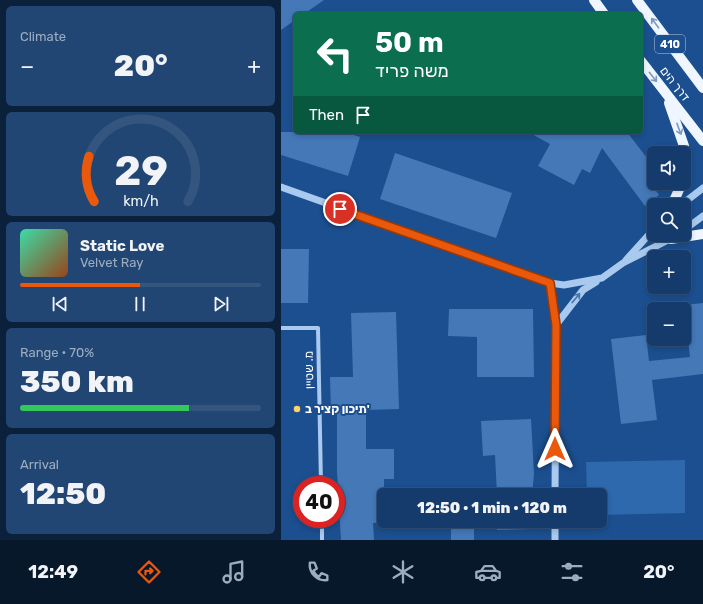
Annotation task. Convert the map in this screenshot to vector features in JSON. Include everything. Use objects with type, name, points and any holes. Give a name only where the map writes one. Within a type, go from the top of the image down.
[{"type":"main road","points":[[593,0],[602,12]]},
{"type":"main road","name":"דרך הים","points":[[637,0],[703,88]]},
{"type":"main road","name":"דרך הים","points":[[643,64],[703,140]]},
{"type":"main road","points":[[666,93],[684,146]]},
{"type":"main road","points":[[691,235],[703,234]]},
{"type":"street","points":[[281,187],[550,283],[564,285],[602,278]]},
{"type":"street","points":[[690,198],[703,188]]},
{"type":"street","points":[[691,225],[703,216]]},
{"type":"street","points":[[623,263],[647,237]]},
{"type":"street","points":[[556,325],[583,290],[623,263],[664,242]]},
{"type":"street","points":[[550,283],[556,325],[555,488]]},
{"type":"street","name":"מ. שטיין","points":[[281,328],[318,328],[321,476]]},
{"type":"street","points":[[322,528],[322,540]]},
{"type":"street","points":[[555,528],[555,540]]},
{"type":"shaded area","points":[[685,460],[685,513],[607,515],[607,488],[587,488],[586,462]]},
{"type":"building","points":[[281,0],[324,0],[307,12],[293,12],[293,21],[281,30]]},
{"type":"building","points":[[281,132],[293,132],[293,134],[351,134],[360,137],[348,176],[281,155]]},
{"type":"building","points":[[532,134],[629,134],[647,158],[647,190],[655,190],[659,195],[655,198],[647,198],[647,204],[645,206],[602,148],[590,173],[582,169],[574,185],[538,166],[550,144]]},
{"type":"building","points":[[395,153],[512,193],[496,238],[380,199]]},
{"type":"building","points":[[281,249],[309,249],[308,303],[281,303]]},
{"type":"building","points":[[703,303],[703,374],[652,380],[657,420],[621,424],[611,339],[646,335],[649,361],[690,357],[689,346],[691,346],[691,304]]},
{"type":"building","points":[[449,309],[533,309],[534,377],[477,377],[477,337],[448,336]]},
{"type":"building","points":[[396,312],[399,409],[366,410],[366,449],[394,449],[394,479],[384,479],[384,488],[377,488],[377,523],[373,523],[374,540],[341,540],[340,528],[345,528],[345,476],[337,476],[337,411],[331,411],[330,377],[353,377],[351,313]]},
{"type":"building","points":[[531,419],[534,474],[533,488],[497,488],[495,455],[483,456],[481,421]]},
{"type":"building","points":[[451,528],[474,528],[474,540],[451,540]]},
{"type":"building","points":[[497,528],[532,528],[532,529],[497,530]]},
{"type":"place","name":"תיכון קציר ב'","points":[[297,409]]},
{"type":"route","points":[[340,209],[550,283],[556,325],[555,449]]}]
